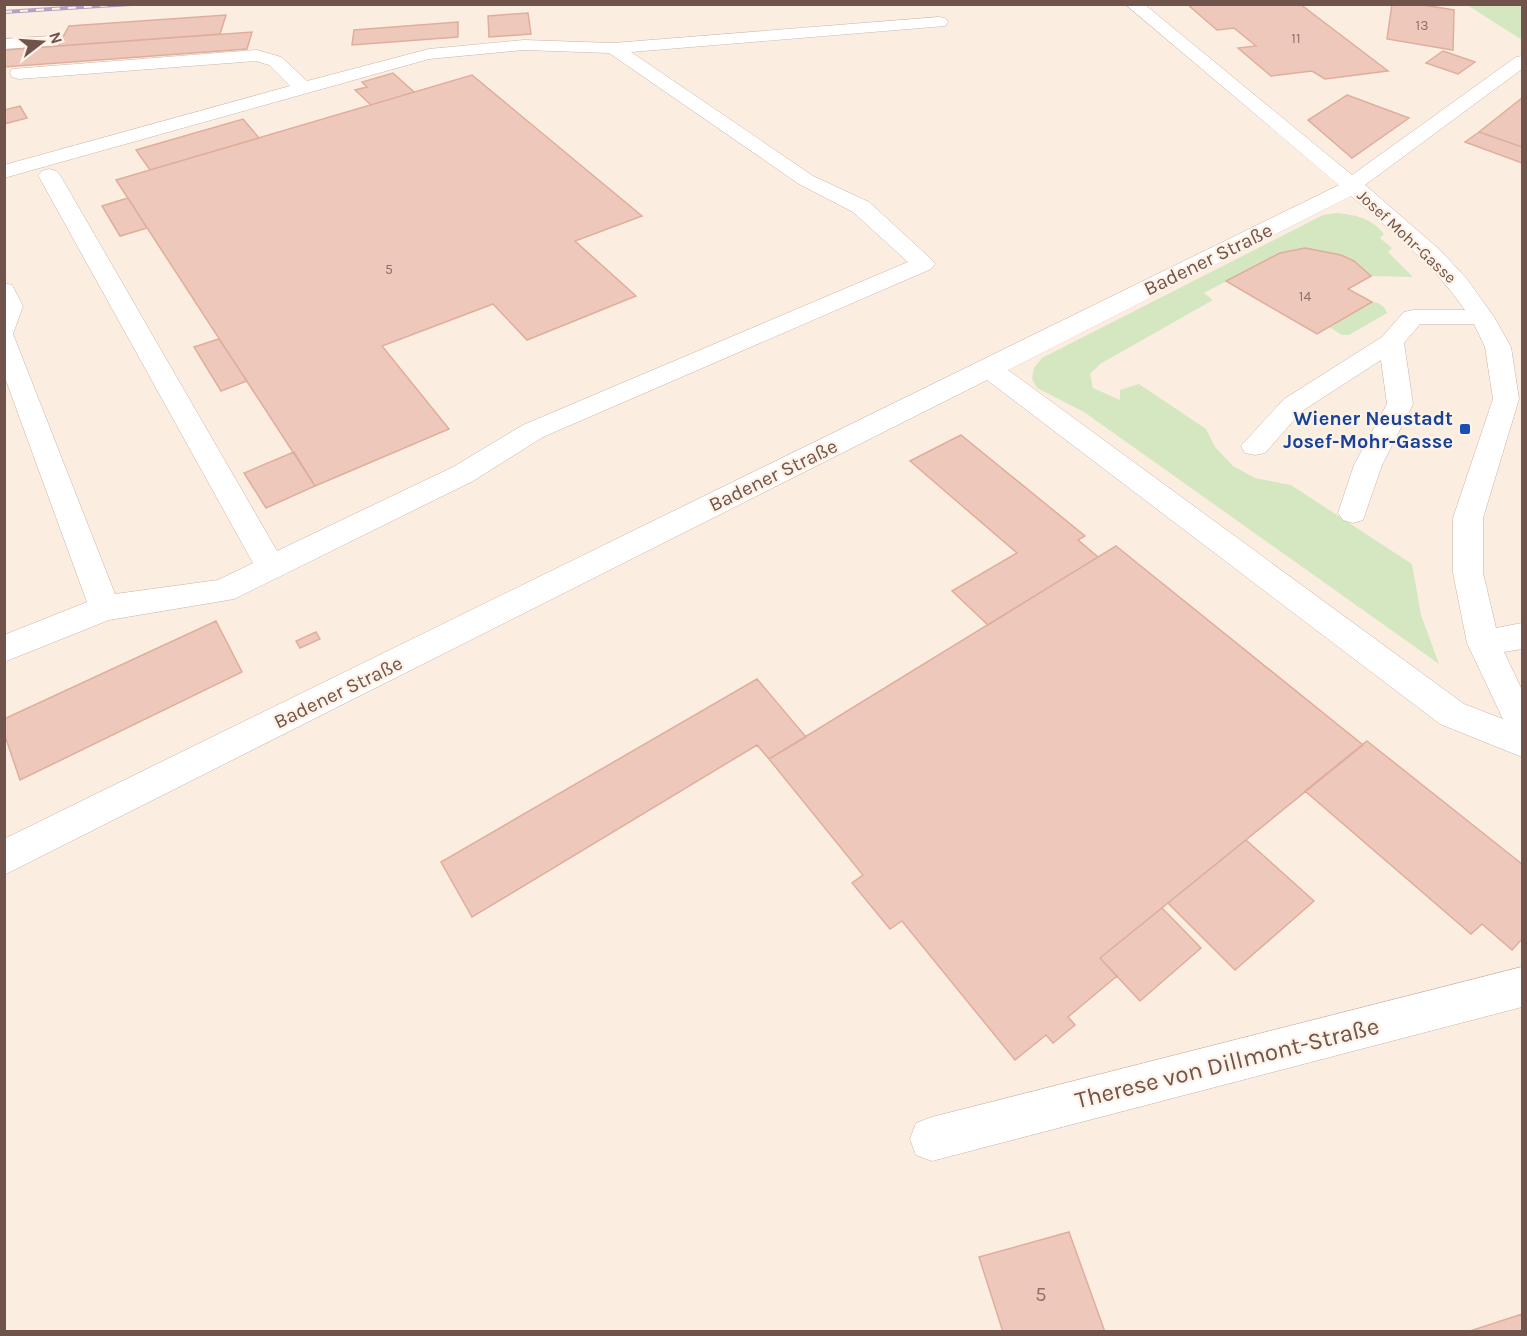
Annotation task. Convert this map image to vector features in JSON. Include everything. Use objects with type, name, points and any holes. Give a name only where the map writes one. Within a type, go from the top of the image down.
[{"type":"street","name":"Josef Mohr-Gasse","points":[[1133,4],[1352,185],[1431,254],[1459,284],[1482,317],[1498,347],[1506,399],[1468,518],[1468,573],[1483,643],[1522,723]]},
{"type":"street","points":[[4,172],[429,54],[524,45],[613,48],[664,42],[939,22]]},
{"type":"street","points":[[4,44],[52,41]]},
{"type":"street","points":[[4,649],[105,608],[223,591],[464,474],[533,431],[923,264],[861,207],[806,180],[613,48]]},
{"type":"street","points":[[19,73],[257,55],[275,61],[303,88]]},
{"type":"street","name":"Badener Straße","points":[[4,858],[1352,185],[1522,61]]},
{"type":"street","points":[[49,175],[271,568]]},
{"type":"street","points":[[4,290],[10,306],[4,329]]},
{"type":"street","points":[[1255,446],[1293,405],[1391,342],[1413,317],[1482,317]]},
{"type":"street","points":[[4,339],[105,608]]},
{"type":"street","points":[[1353,513],[1368,465],[1400,404],[1391,342]]},
{"type":"street","points":[[988,368],[1452,714],[1522,742]]},
{"type":"street","points":[[1483,643],[1522,636]]},
{"type":"street","name":"Therese von Dillmont-Straße","points":[[932,1139],[1522,987]]},
{"type":"green space","points":[[1467,5],[1522,5],[1522,40]]},
{"type":"green space","points":[[1337,213],[1363,218],[1374,224],[1384,234],[1380,238],[1392,248],[1388,252],[1413,277],[1371,276],[1354,261],[1341,255],[1305,248],[1280,253],[1204,293],[1213,300],[1100,364],[1090,374],[1093,388],[1120,400],[1120,390],[1139,384],[1206,429],[1215,447],[1233,466],[1255,478],[1291,485],[1412,564],[1421,615],[1439,664],[1084,412],[1037,388],[1032,379],[1034,368],[1042,358],[1323,215]]},
{"type":"green space","points":[[1372,302],[1381,305],[1387,313],[1349,335],[1342,335],[1329,327]]},
{"type":"building","points":[[1187,4],[1300,4],[1388,71],[1325,79],[1312,71],[1271,76],[1238,48],[1256,46],[1234,28],[1217,30]]},
{"type":"building","points":[[1392,4],[1417,4],[1454,10],[1453,50],[1387,39]]},
{"type":"building","points":[[528,13],[531,34],[489,37],[488,16]]},
{"type":"building","points":[[226,15],[220,34],[58,46],[69,26]]},
{"type":"building","points":[[458,22],[458,37],[352,45],[354,30]]},
{"type":"building","points":[[252,32],[247,49],[4,67],[4,50]]},
{"type":"building","points":[[1443,51],[1475,62],[1458,74],[1426,63]]},
{"type":"building","points":[[393,73],[414,92],[371,105],[355,90],[367,87],[362,82]]},
{"type":"building","points":[[472,75],[642,216],[575,241],[636,296],[527,340],[493,304],[382,346],[449,429],[315,486],[116,180]]},
{"type":"building","points":[[1347,95],[1409,118],[1352,158],[1308,120]]},
{"type":"building","points":[[1522,98],[1522,147],[1479,132]]},
{"type":"building","points":[[20,106],[27,118],[4,124],[4,110]]},
{"type":"building","points":[[243,119],[259,138],[150,170],[136,150]]},
{"type":"building","points":[[1479,132],[1522,147],[1522,163],[1465,142]]},
{"type":"building","points":[[128,198],[147,228],[120,236],[102,206]]},
{"type":"building","points":[[1305,248],[1341,255],[1354,261],[1371,276],[1348,289],[1372,302],[1317,334],[1226,281],[1280,253]]},
{"type":"building","points":[[219,339],[247,381],[221,391],[194,347]]},
{"type":"building","points":[[961,435],[1085,536],[1078,540],[1098,557],[988,625],[952,591],[1017,553],[910,461]]},
{"type":"building","points":[[294,452],[315,486],[266,508],[244,473]]},
{"type":"building","points":[[1116,546],[1363,745],[1100,958],[1117,976],[1068,1017],[1075,1025],[1053,1043],[1046,1035],[1015,1060],[902,921],[890,929],[852,883],[863,875],[769,759]]},
{"type":"building","points":[[216,621],[242,672],[20,780],[4,733],[4,719]]},
{"type":"building","points":[[316,632],[320,639],[300,648],[296,641]]},
{"type":"building","points":[[757,679],[806,737],[769,759],[757,745],[472,917],[441,862]]},
{"type":"building","points":[[1367,741],[1522,864],[1522,939],[1512,950],[1482,924],[1471,934],[1305,791]]},
{"type":"building","points":[[1246,840],[1314,901],[1235,970],[1168,903]]},
{"type":"building","points":[[1162,908],[1201,948],[1140,1001],[1100,958]]},
{"type":"building","points":[[1069,1232],[1105,1332],[1003,1332],[979,1257]]},
{"type":"building","points":[[1522,1314],[1522,1332],[1467,1332]]},
{"type":"railway","points":[[4,12],[131,4]]},
{"type":"place","name":"Wiener Neustadt Josef-Mohr-Gasse","points":[[1465,429]]}]
